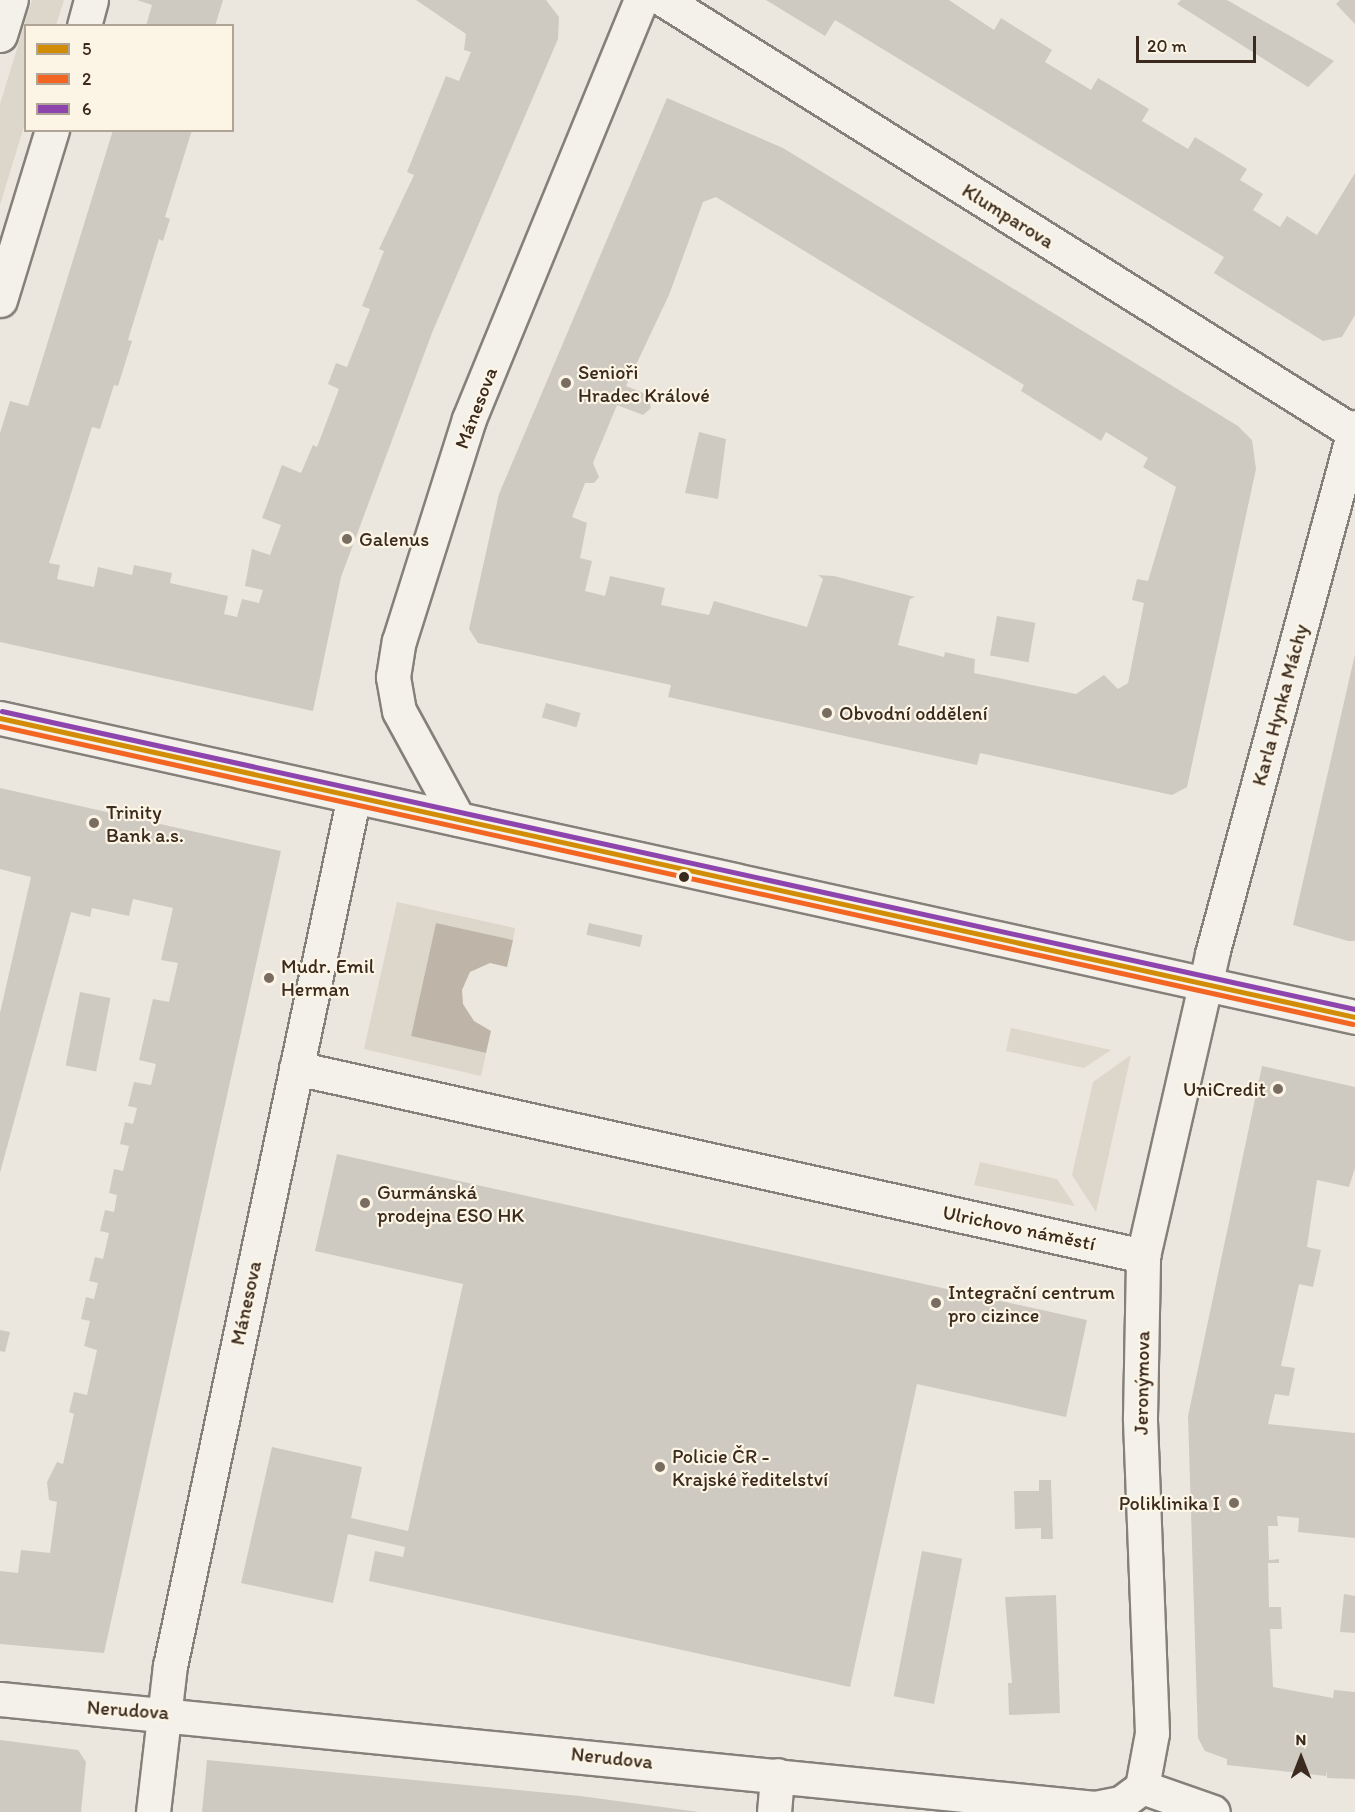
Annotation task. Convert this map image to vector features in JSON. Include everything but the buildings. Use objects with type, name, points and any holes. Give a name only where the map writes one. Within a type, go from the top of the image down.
[{"type":"street","points":[[0,35],[11,0]]},
{"type":"street","points":[[85,24],[91,0]]},
{"type":"street","name":"Mánesova","points":[[458,819],[399,711],[393,677],[399,641],[469,419],[641,0]]},
{"type":"street","name":"Klumparova","points":[[664,0],[1354,429]]},
{"type":"street","points":[[0,300],[51,132]]},
{"type":"street","name":"Karla Hynka Máchy","points":[[1205,984],[1354,429]]},
{"type":"street","points":[[0,718],[1355,1017]]},
{"type":"street","name":"Mánesova","points":[[153,1812],[163,1713],[354,796]]},
{"type":"street","name":"Jeronýmova","points":[[1142,1787],[1152,1733],[1140,1417],[1143,1256],[1205,984]]},
{"type":"street","name":"Ulrichovo náměstí","points":[[296,1068],[1143,1256]]},
{"type":"street","name":"Nerudova","points":[[0,1699],[163,1713],[1095,1808],[1121,1803],[1142,1787]]},
{"type":"street","points":[[774,1812],[777,1775]]},
{"type":"street","points":[[1142,1787],[1213,1812]]},
{"type":"shaded area","points":[[32,0],[64,0],[56,24],[25,24]]},
{"type":"shaded area","points":[[24,26],[24,126],[0,205],[0,104]]},
{"type":"shaded area","points":[[397,902],[515,928],[513,940],[436,923],[411,1036],[486,1053],[481,1076],[364,1049]]},
{"type":"shaded area","points":[[436,923],[513,940],[507,967],[490,963],[470,972],[462,990],[463,1004],[474,1021],[491,1031],[486,1053],[411,1036]]},
{"type":"shaded area","points":[[1011,1028],[1111,1050],[1084,1068],[1006,1051]]},
{"type":"shaded area","points":[[1131,1055],[1096,1212],[1072,1175],[1093,1082]]},
{"type":"shaded area","points":[[980,1162],[1057,1179],[1075,1206],[974,1185]]},
{"type":"transit line","name":"6","points":[[2,711],[1355,1009]]},
{"type":"transit line","name":"5","points":[[0,718],[1355,1017]]},
{"type":"transit line","name":"2","points":[[0,726],[1353,1024]]},
{"type":"place","name":"Senioři Hradec Králové","points":[[566,383]]},
{"type":"place","name":"Galenus","points":[[347,539]]},
{"type":"place","name":"Obvodní oddělení","points":[[827,713]]},
{"type":"place","name":"Trinity Bank a.s.","points":[[94,823]]},
{"type":"place","name":"Mudr. Emil Herman","points":[[269,978]]},
{"type":"place","name":"UniCredit","points":[[1278,1089]]},
{"type":"place","name":"Gurmánská prodejna ESO HK","points":[[365,1203]]},
{"type":"place","name":"Integrační centrum pro cizince","points":[[936,1303]]},
{"type":"place","name":"Policie ČR - Krajské ředitelství","points":[[660,1467]]},
{"type":"place","name":"Poliklinika I","points":[[1234,1503]]}]
